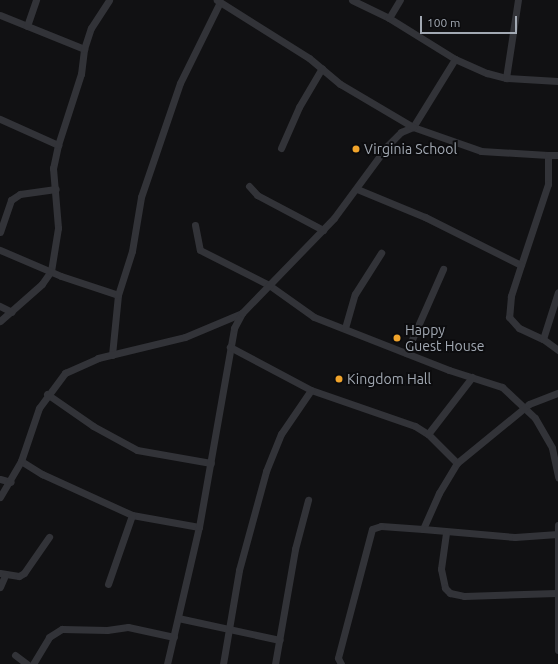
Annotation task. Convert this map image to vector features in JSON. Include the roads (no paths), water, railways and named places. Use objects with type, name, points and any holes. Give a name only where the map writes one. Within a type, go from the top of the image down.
[{"type":"street","points":[[27,26],[36,0]]},
{"type":"street","points":[[0,321],[42,284],[50,271],[58,228],[56,189],[53,168],[58,145],[82,74],[84,49],[99,12],[109,0]]},
{"type":"street","points":[[352,0],[389,18],[455,59],[506,78],[558,81]]},
{"type":"street","points":[[389,18],[400,0]]},
{"type":"street","points":[[506,78],[518,0]]},
{"type":"street","points":[[112,354],[118,295],[132,251],[141,197],[172,104],[193,53],[218,1],[322,68],[340,84],[413,127],[481,151],[558,155]]},
{"type":"street","points":[[0,15],[84,49]]},
{"type":"street","points":[[167,664],[199,527],[234,328],[242,313],[323,230],[357,189],[387,146],[401,132],[413,127],[455,59]]},
{"type":"street","points":[[281,148],[299,107],[322,68]]},
{"type":"street","points":[[0,119],[58,145]]},
{"type":"street","points":[[548,155],[548,184],[511,296],[509,317],[519,328],[544,339],[558,350]]},
{"type":"street","points":[[249,186],[257,195],[323,230]]},
{"type":"street","points":[[0,232],[11,200],[20,194],[56,189]]},
{"type":"street","points":[[357,189],[424,217],[521,265]]},
{"type":"street","points":[[195,225],[200,250],[269,285],[314,317],[345,328],[406,354],[502,387],[527,410],[552,448],[558,477]]},
{"type":"street","points":[[0,250],[50,271],[118,295]]},
{"type":"street","points":[[345,328],[355,294],[381,253]]},
{"type":"street","points":[[406,354],[443,269]]},
{"type":"street","points":[[544,339],[558,292]]},
{"type":"street","points":[[0,306],[12,312]]},
{"type":"street","points":[[0,497],[11,482],[21,461],[47,394],[65,374],[112,354],[185,337],[242,313]]},
{"type":"street","points":[[230,347],[311,390],[415,426],[428,434],[457,463]]},
{"type":"street","points":[[428,434],[472,377]]},
{"type":"street","points":[[224,664],[239,570],[266,471],[281,434],[311,390]]},
{"type":"street","points":[[423,529],[438,493],[457,463],[527,410],[529,404],[558,393]]},
{"type":"street","points":[[47,394],[92,426],[137,450],[211,463]]},
{"type":"street","points":[[21,461],[42,474],[132,515],[199,527]]},
{"type":"street","points":[[0,479],[11,482]]},
{"type":"street","points":[[274,664],[280,640],[295,549],[308,500]]},
{"type":"street","points":[[108,584],[132,515]]},
{"type":"street","points":[[558,524],[556,593],[558,650]]},
{"type":"street","points":[[341,664],[338,658],[372,529],[381,526],[423,529],[446,533],[516,537],[558,534]]},
{"type":"street","points":[[446,533],[441,569],[445,588],[450,593],[464,596],[556,593]]},
{"type":"street","points":[[0,587],[2,574],[19,576],[24,573],[48,537]]},
{"type":"street","points":[[178,618],[231,627],[280,640]]},
{"type":"street","points":[[33,664],[49,637],[62,629],[107,630],[128,627],[174,637]]},
{"type":"street","points":[[15,655],[27,664]]},
{"type":"place","name":"Virginia School","points":[[356,149]]},
{"type":"place","name":"Happy Guest House","points":[[397,338]]},
{"type":"place","name":"Kingdom Hall","points":[[339,379]]}]
